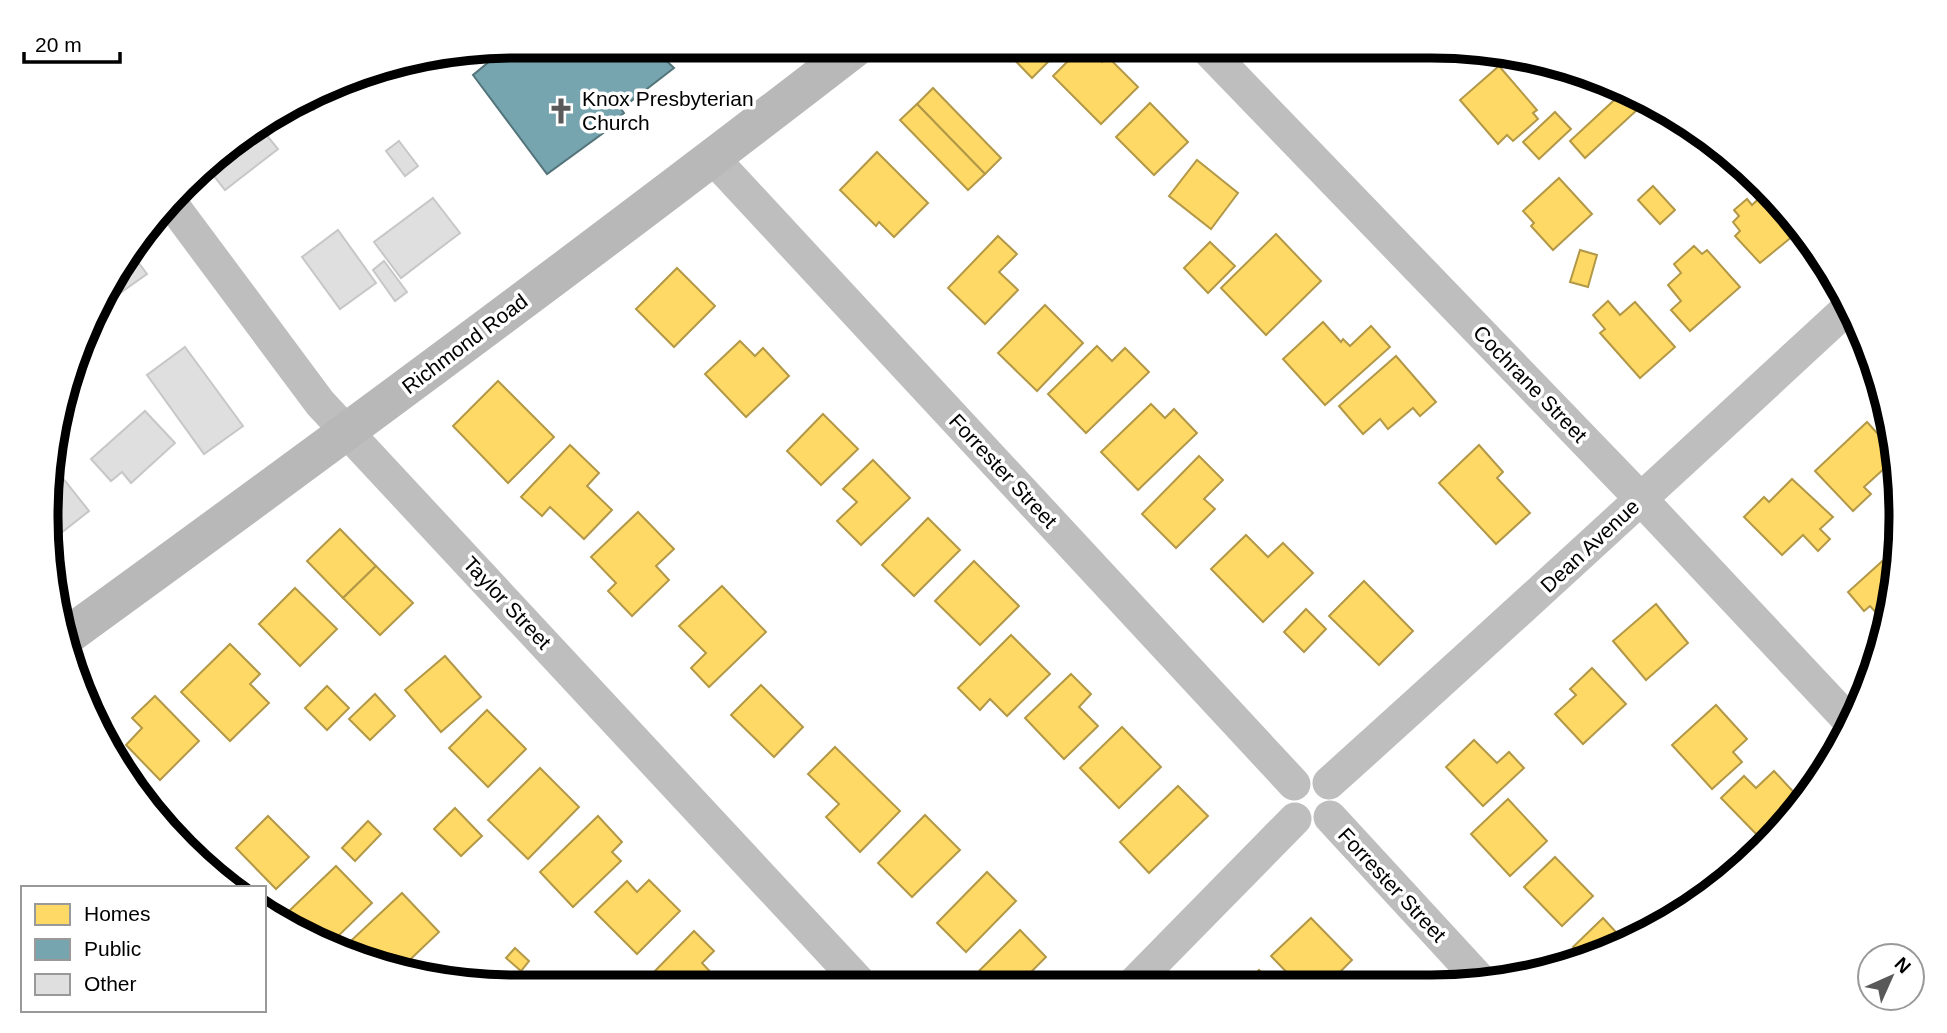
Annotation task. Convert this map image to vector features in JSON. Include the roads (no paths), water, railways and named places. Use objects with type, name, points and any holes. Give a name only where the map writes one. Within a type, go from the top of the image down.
[{"type":"main road","name":"Richmond Road","points":[[72,632],[348,432],[842,58]]},
{"type":"street","name":"Cochrane Street","points":[[1216,58],[1640,498],[1844,714]]},
{"type":"street","name":"Forrester Street","points":[[712,157],[1294,784]]},
{"type":"street","name":"Taylor Street","points":[[176,210],[320,403],[853,975]]},
{"type":"street","name":"Dean Avenue","points":[[1329,783],[1519,613],[1842,314]]},
{"type":"street","points":[[1305,777],[1318,777],[1329,783],[1336,794],[1336,806],[1330,817],[1319,824],[1307,824],[1295,818],[1289,808],[1288,795],[1294,784],[1305,777]]},
{"type":"street","name":"Forrester Street","points":[[1330,817],[1473,973]]},
{"type":"street","points":[[1142,975],[1295,818]]},
{"type":"place","name":"Knox Presbyterian Church","points":[[561,111]]}]
